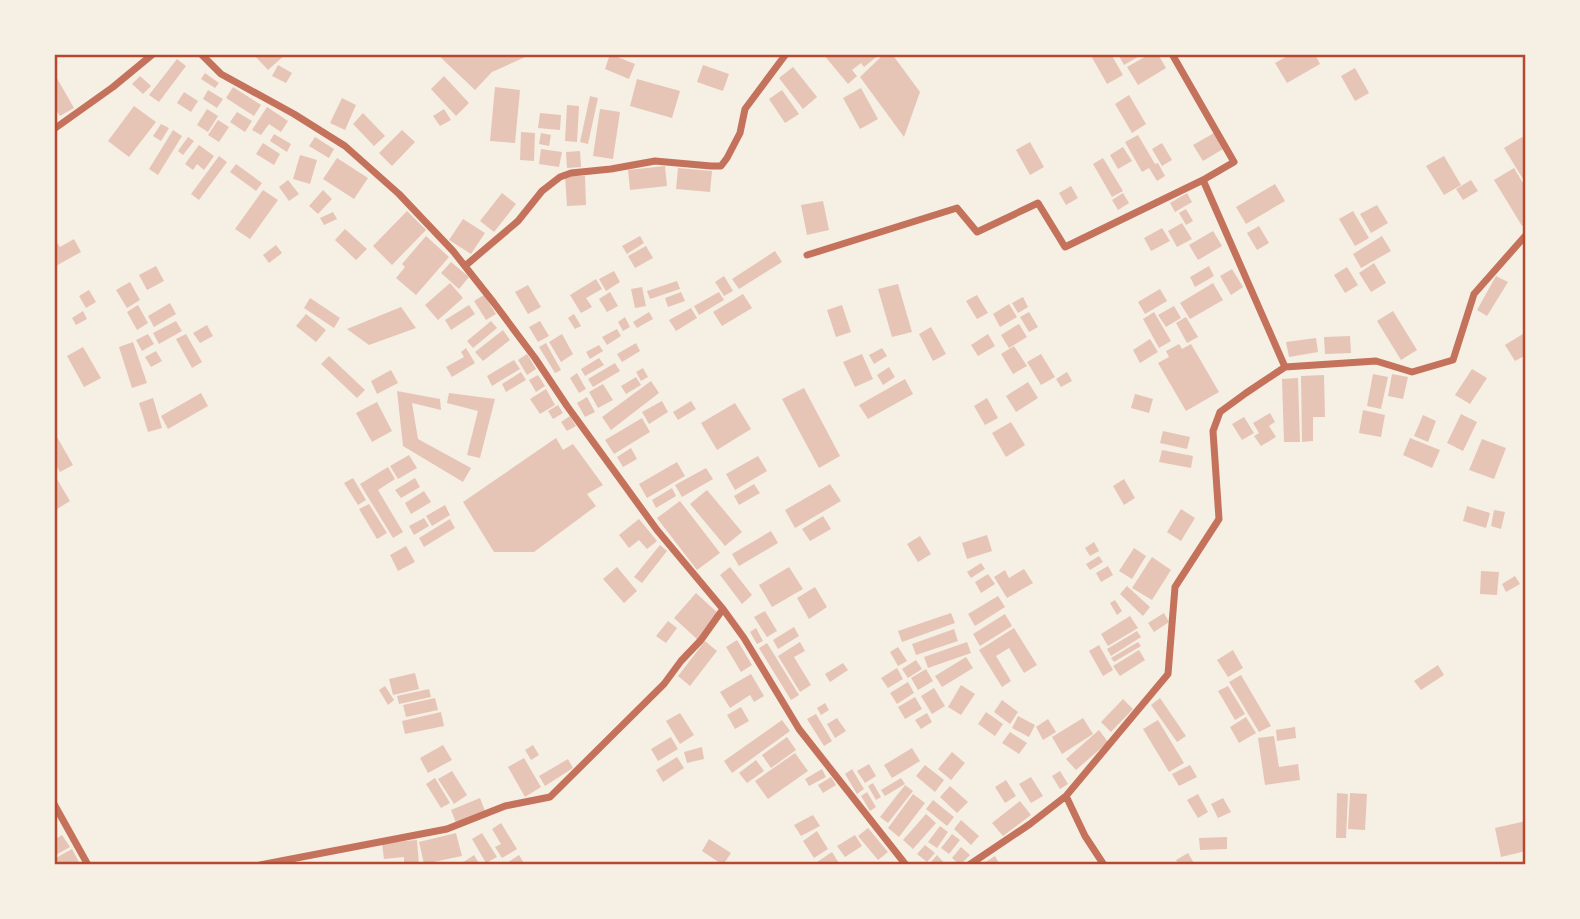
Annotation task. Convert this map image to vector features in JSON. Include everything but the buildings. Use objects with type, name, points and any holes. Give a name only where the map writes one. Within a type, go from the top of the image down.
[{"type":"street","points":[[54,129],[113,87],[153,54]]},
{"type":"street","points":[[201,54],[221,74],[345,146],[399,194],[453,251],[527,347],[657,530],[744,638],[799,729],[906,865]]},
{"type":"street","points":[[465,266],[518,221],[542,191],[560,177],[571,173],[655,162],[721,166],[740,133],[745,109],[786,54]]},
{"type":"street","points":[[807,255],[957,208],[977,232],[1038,202],[1065,247],[1203,180],[1234,162],[1171,54]]},
{"type":"street","points":[[1203,180],[1285,368]]},
{"type":"street","points":[[969,865],[1066,796],[1168,674],[1175,587],[1219,519],[1213,431],[1220,412],[1285,368],[1376,361],[1412,372],[1453,360],[1474,295],[1526,235]]},
{"type":"street","points":[[260,865],[447,829],[506,806],[550,797],[664,684],[723,609]]},
{"type":"street","points":[[1066,796],[1085,836],[1104,865]]},
{"type":"street","points":[[54,804],[88,865]]}]
